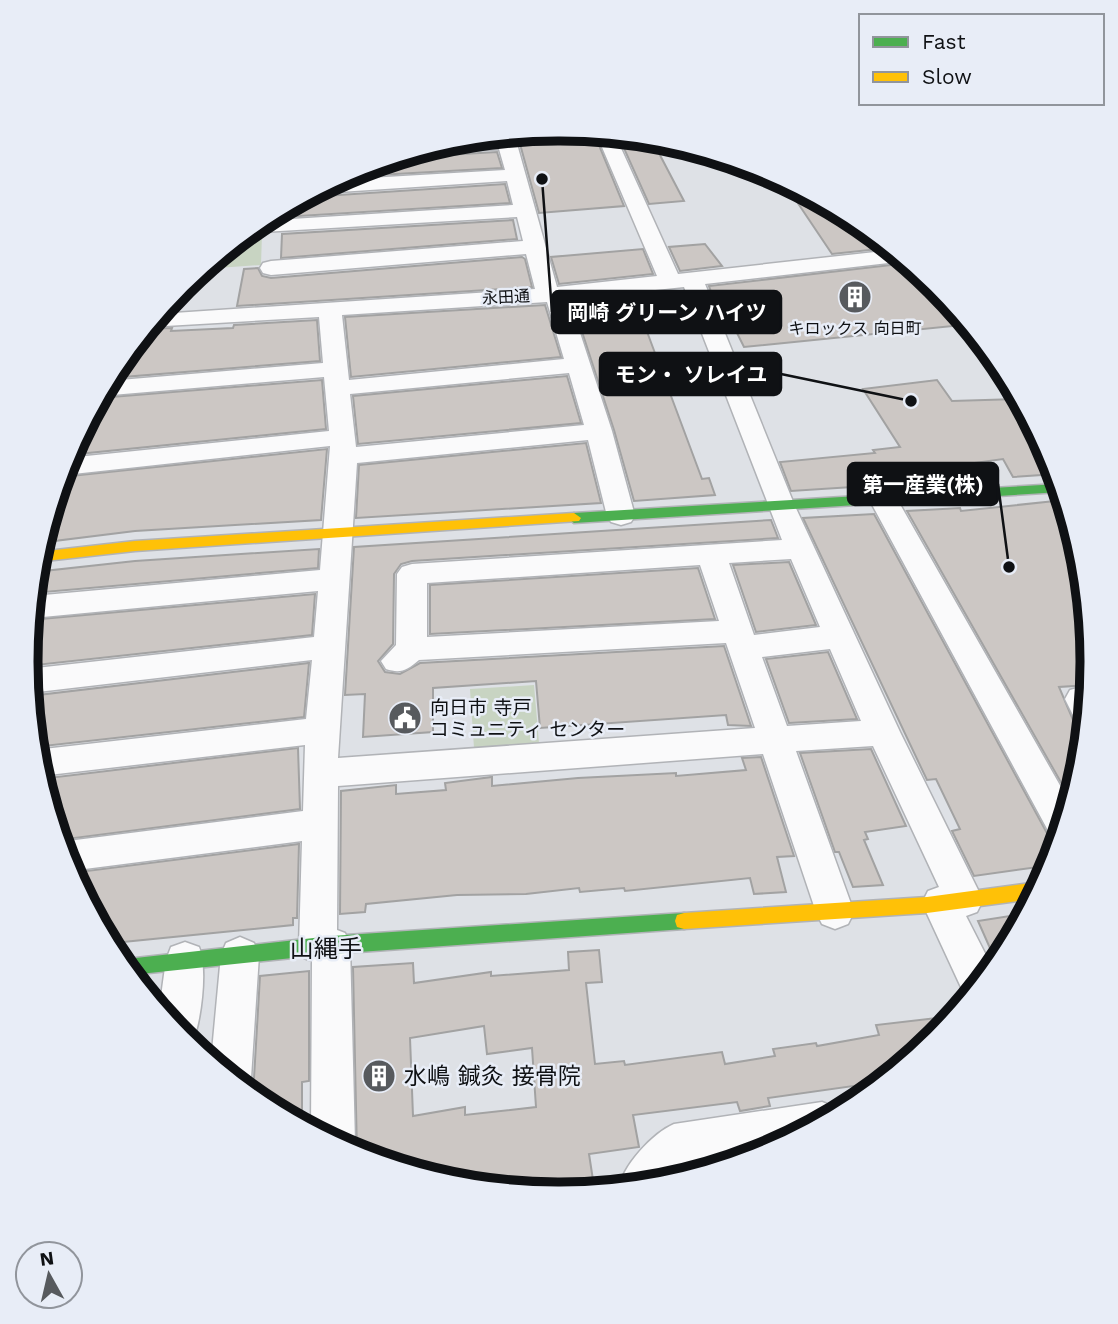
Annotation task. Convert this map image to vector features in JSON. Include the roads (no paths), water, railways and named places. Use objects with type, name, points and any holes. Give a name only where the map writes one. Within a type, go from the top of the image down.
[{"type":"street","points":[[512,144],[515,175],[534,247],[578,365],[599,431],[621,516]]},
{"type":"street","points":[[610,145],[681,280],[883,732],[953,902],[976,973]]},
{"type":"street","points":[[350,185],[515,175]]},
{"type":"street","points":[[281,222],[524,210]]},
{"type":"street","points":[[266,232],[271,268],[270,313]]},
{"type":"street","points":[[271,268],[534,247]]},
{"type":"street","name":"永田通","points":[[167,320],[552,294],[886,258]]},
{"type":"street","points":[[330,311],[344,447],[322,730],[319,824],[332,1131]]},
{"type":"street","points":[[116,388],[578,365]]},
{"type":"street","points":[[77,466],[599,431]]},
{"type":"street","points":[[50,555],[135,546],[1050,489]]},
{"type":"street","points":[[883,499],[1057,814]]},
{"type":"street","points":[[800,549],[712,557],[412,574],[404,655],[840,636]]},
{"type":"street","points":[[712,557],[835,912]]},
{"type":"street","points":[[42,606],[334,579]]},
{"type":"street","points":[[39,680],[328,647]]},
{"type":"street","points":[[49,762],[322,730]]},
{"type":"street","points":[[321,773],[883,732]]},
{"type":"street","points":[[76,855],[319,824]]},
{"type":"street","points":[[136,965],[324,946],[1024,897]]},
{"type":"street","points":[[231,1066],[240,955]]},
{"type":"street","points":[[179,1017],[185,960]]},
{"type":"street","points":[[651,1174],[674,1146],[736,1149],[762,1141]]},
{"type":"place","name":"岡崎 グリーン ハイツ","points":[[542,179]]},
{"type":"place","name":"キロックス 向日町","points":[[855,297]]},
{"type":"place","name":"モン・ ソレイユ","points":[[911,401]]},
{"type":"place","name":"第一産業(株)","points":[[1009,567]]},
{"type":"place","name":"向日市 寺戸 コミュニティ センター","points":[[405,718]]},
{"type":"place","name":"水嶋 鍼灸 接骨院","points":[[379,1076]]},
{"type":"district","name":"山縄手","points":[[326,949]]}]
